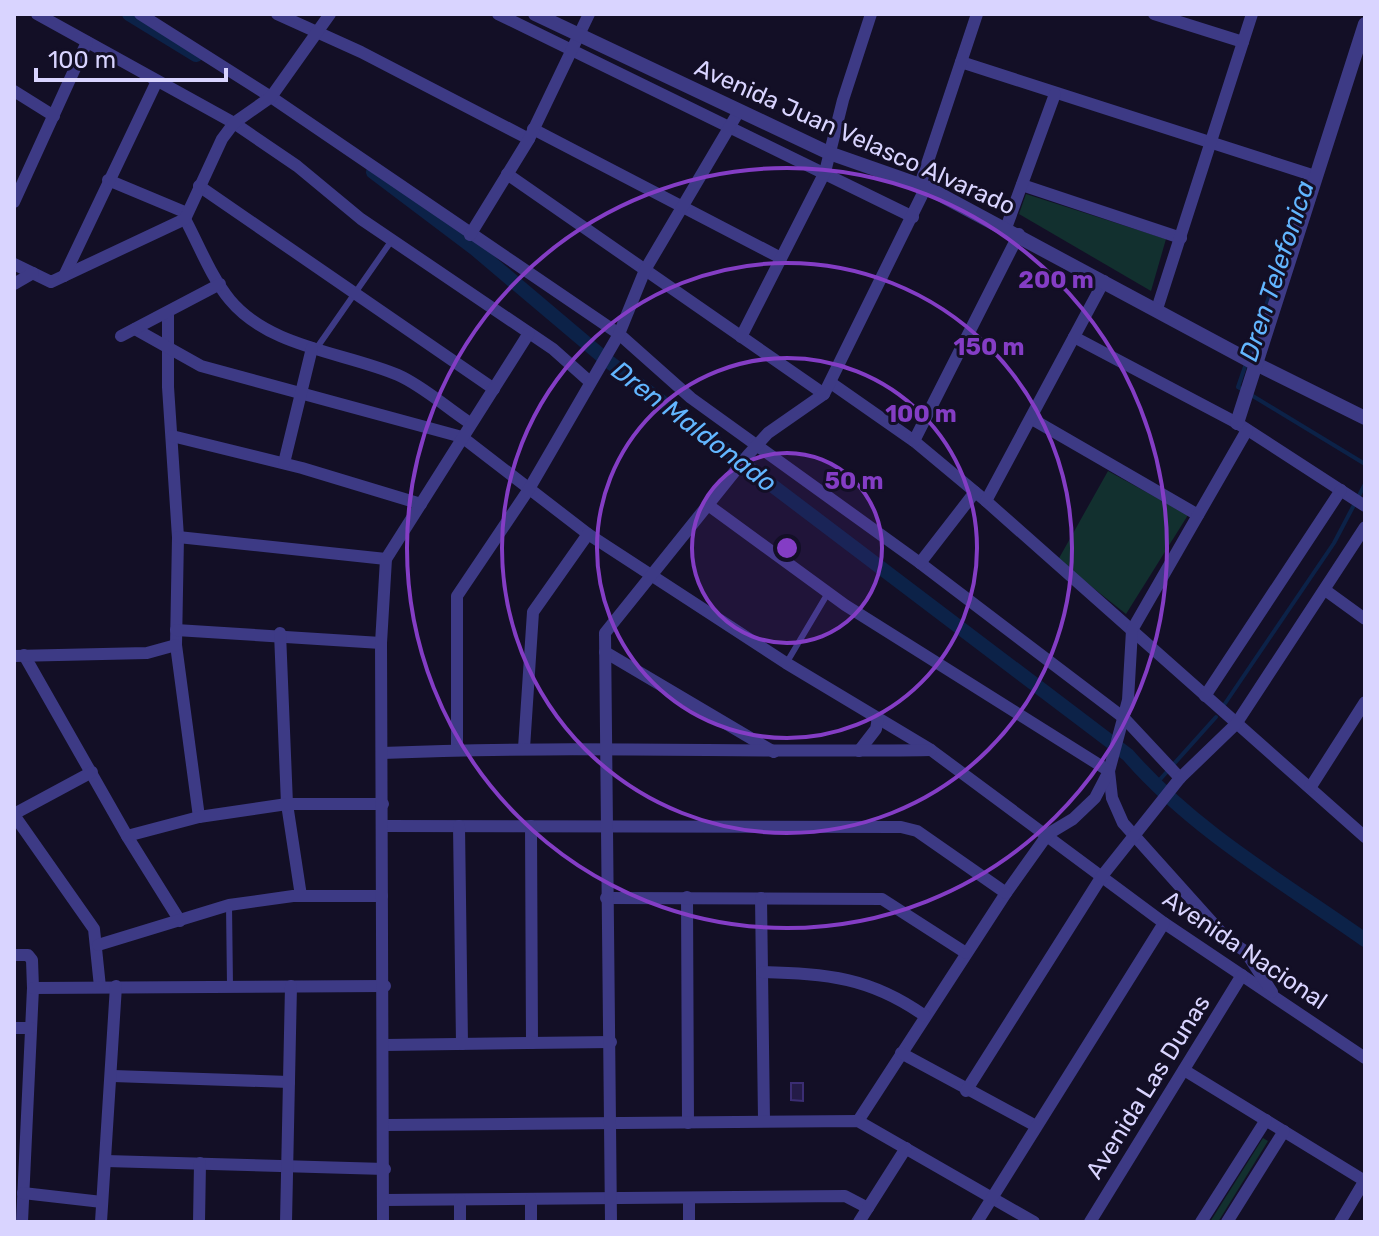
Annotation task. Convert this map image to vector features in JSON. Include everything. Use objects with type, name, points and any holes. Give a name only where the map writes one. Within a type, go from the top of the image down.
[{"type":"street","points":[[37,14],[234,123],[392,240],[529,333],[590,382]]},
{"type":"street","points":[[140,14],[271,97],[619,334],[752,450],[920,563],[1122,724],[1180,778]]},
{"type":"street","points":[[277,14],[531,134],[781,258]]},
{"type":"street","points":[[14,264],[51,282],[186,216],[212,154],[234,123],[271,97],[330,14]]},
{"type":"street","points":[[498,14],[913,217]]},
{"type":"street","name":"Avenida Juan Velasco Alvarado","points":[[535,14],[829,153],[923,186],[1013,231],[1254,363],[1365,418]]},
{"type":"street","points":[[470,235],[531,134],[589,14]]},
{"type":"street","points":[[741,337],[825,172],[871,14]]},
{"type":"street","points":[[611,1222],[605,633],[752,450],[828,389],[913,217],[977,14]]},
{"type":"street","points":[[1154,14],[1243,42]]},
{"type":"street","points":[[1157,309],[1252,14]]},
{"type":"street","points":[[858,1121],[966,953],[1048,834],[1073,819],[1095,798],[1109,771],[1128,700],[1132,630],[1198,515],[1242,426],[1254,363],[1365,24]]},
{"type":"street","points":[[14,202],[18,180],[54,116],[87,42]]},
{"type":"street","points":[[961,62],[1315,176]]},
{"type":"street","points":[[64,276],[157,81]]},
{"type":"street","points":[[14,91],[54,116]]},
{"type":"street","points":[[914,441],[1013,231],[1022,185],[1055,94]]},
{"type":"street","points":[[457,750],[457,596],[529,489],[619,334],[645,270],[739,111]]},
{"type":"street","points":[[507,174],[741,337],[914,441],[1364,833]]},
{"type":"street","points":[[108,180],[186,216],[231,301],[267,328],[314,349],[399,376],[470,423]]},
{"type":"street","points":[[1022,185],[1181,238]]},
{"type":"street","points":[[199,186],[494,389]]},
{"type":"street","points":[[14,284],[33,273]]},
{"type":"street","points":[[920,563],[981,497],[1032,419],[1104,281]]},
{"type":"street","points":[[121,336],[220,284]]},
{"type":"street","points":[[168,312],[178,537],[176,645],[199,817]]},
{"type":"street","points":[[135,329],[201,366],[301,396],[462,437]]},
{"type":"street","points":[[383,1222],[386,1125],[381,643],[386,559],[529,333]]},
{"type":"street","points":[[1074,337],[1242,426],[1365,506]]},
{"type":"street","points":[[284,463],[314,349]]},
{"type":"street","points":[[1032,419],[1198,515]]},
{"type":"street","points":[[172,436],[284,463],[421,504]]},
{"type":"street","name":"Avenida Nacional","points":[[462,437],[588,534],[786,663],[931,750],[1164,923],[1365,1058]]},
{"type":"street","points":[[1205,696],[1341,490]]},
{"type":"street","points":[[708,505],[828,593],[1109,771]]},
{"type":"street","points":[[966,1091],[1102,876],[1180,778],[1236,724],[1365,527]]},
{"type":"street","points":[[524,748],[533,612],[588,534]]},
{"type":"street","points":[[178,537],[386,559]]},
{"type":"street","points":[[1325,590],[1365,619]]},
{"type":"street","points":[[176,630],[280,633],[381,643]]},
{"type":"street","points":[[280,633],[287,804],[301,896]]},
{"type":"street","points":[[19,655],[147,653],[176,645]]},
{"type":"street","points":[[605,652],[775,752]]},
{"type":"street","points":[[19,655],[180,921]]},
{"type":"street","points":[[1310,788],[1365,704]]},
{"type":"street","points":[[859,751],[876,729],[878,718]]},
{"type":"street","points":[[382,753],[524,748],[775,752],[931,750]]},
{"type":"street","points":[[1109,771],[1112,798],[1123,823],[1228,940],[1245,951],[1275,996]]},
{"type":"street","points":[[92,772],[14,814],[94,929],[100,987]]},
{"type":"street","points":[[127,836],[199,817],[287,804],[383,804]]},
{"type":"street","points":[[383,826],[909,828],[1006,893]]},
{"type":"street","points":[[459,826],[462,1044]]},
{"type":"street","points":[[531,826],[532,1043]]},
{"type":"street","points":[[98,945],[229,905],[301,896],[382,896]]},
{"type":"street","points":[[687,897],[688,1123]]},
{"type":"street","points":[[606,898],[882,899],[966,953]]},
{"type":"street","points":[[761,898],[764,1120]]},
{"type":"street","points":[[977,1222],[1164,923]]},
{"type":"street","points":[[14,955],[28,955],[32,960],[33,988],[20,1111],[22,1222]]},
{"type":"street","points":[[762,972],[852,979],[897,996],[925,1016]]},
{"type":"street","name":"Avenida Las Dunas","points":[[1090,1222],[1242,975]]},
{"type":"street","points":[[101,1222],[113,1076],[116,986]]},
{"type":"street","points":[[286,1222],[291,986]]},
{"type":"street","points":[[33,988],[385,986]]},
{"type":"street","points":[[14,1028],[31,1028]]},
{"type":"street","points":[[385,1045],[611,1042]]},
{"type":"street","points":[[901,1053],[966,1091],[1036,1126]]},
{"type":"street","points":[[1184,1070],[1365,1181],[1340,1222]]},
{"type":"street","points":[[113,1076],[289,1082]]},
{"type":"street","points":[[1201,1222],[1266,1120]]},
{"type":"street","points":[[386,1125],[858,1121],[1034,1222]]},
{"type":"street","points":[[1227,1222],[1284,1131]]},
{"type":"street","points":[[859,1222],[906,1148]]},
{"type":"street","points":[[106,1161],[385,1169]]},
{"type":"street","points":[[199,1222],[200,1163]]},
{"type":"street","points":[[23,1193],[102,1202]]},
{"type":"street","points":[[384,1200],[845,1196],[868,1208]]},
{"type":"street","points":[[689,1198],[689,1222]]},
{"type":"street","points":[[531,1199],[531,1222]]},
{"type":"street","points":[[460,1200],[460,1222]]},
{"type":"lane","points":[[314,349],[392,240]]},
{"type":"lane","points":[[786,663],[828,593]]},
{"type":"lane","points":[[229,905],[230,986]]},
{"type":"green space","points":[[1026,194],[1166,239],[1151,291],[1019,214]]},
{"type":"green space","points":[[1108,471],[1188,515],[1126,614],[1058,560]]},
{"type":"green space","points":[[1263,1138],[1268,1141],[1218,1222],[1210,1222]]},
{"type":"building","points":[[791,1083],[803,1083],[803,1101],[791,1100]]},
{"type":"waterway","name":"Dren Maldonado","points":[[129,14],[196,55]]},
{"type":"waterway","name":"Dren Maldonado","points":[[373,172],[475,249],[604,358],[1128,755],[1210,832],[1365,940]]},
{"type":"waterway","name":"Dren Telefonica","points":[[1296,218],[1238,387],[1365,464]]},
{"type":"waterway","name":"Dren Telefonica","points":[[1224,705],[1334,543],[1365,484]]},
{"type":"waterway","name":"Dren Telefonica","points":[[1155,785],[1216,717]]}]
